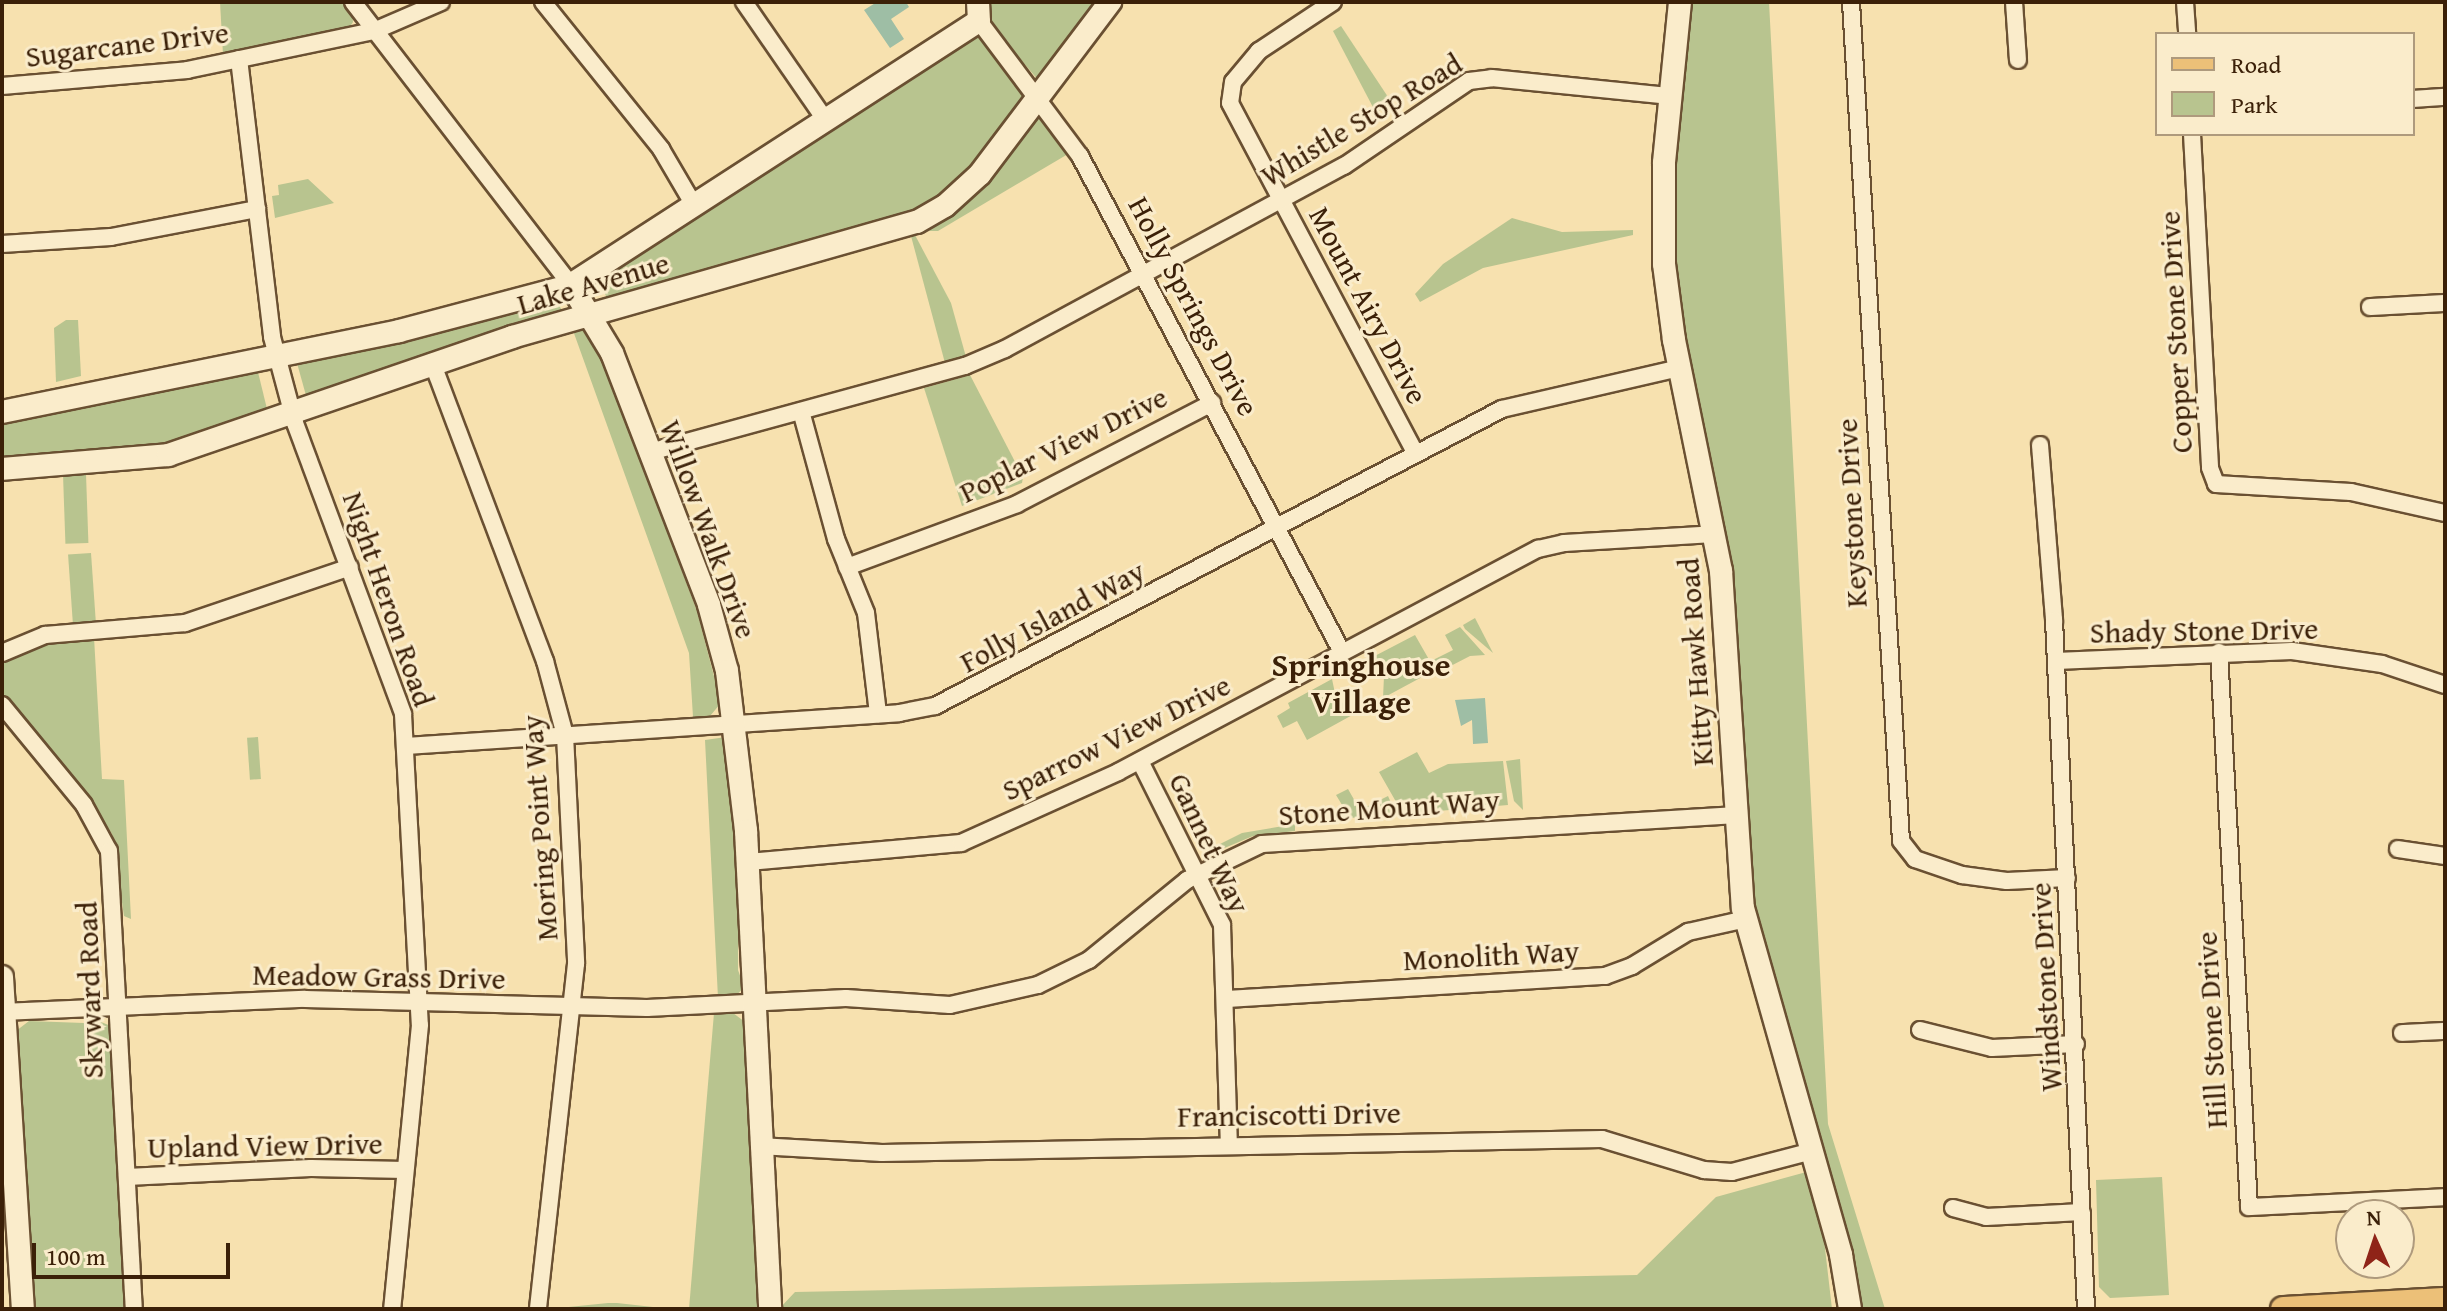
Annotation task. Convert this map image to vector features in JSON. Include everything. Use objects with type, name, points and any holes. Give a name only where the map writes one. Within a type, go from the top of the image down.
[{"type":"main road","points":[[2283,1309],[2445,1300]]},
{"type":"street","name":"Willow Walk Drive","points":[[353,2],[592,313],[650,452],[712,615],[734,721],[748,862],[759,1146],[770,1309]]},
{"type":"street","name":"Sugarcane Drive","points":[[2,86],[167,73],[374,31],[441,2]]},
{"type":"street","points":[[543,2],[661,149],[695,207]]},
{"type":"street","points":[[744,2],[824,118]]},
{"type":"street","name":"Lake Avenue","points":[[2,469],[152,459],[432,362],[592,313],[917,222],[970,185],[1110,2]]},
{"type":"street","name":"Mount Airy Drive","points":[[1333,2],[1259,51],[1231,88],[1232,106],[1416,454]]},
{"type":"street","name":"Kitty Hawk Road","points":[[1680,2],[1670,96],[1662,225],[1680,368],[1714,534],[1724,601],[1746,919],[1841,1255],[1850,1309]]},
{"type":"street","name":"Keystone Drive","points":[[1851,2],[1901,841],[1911,857],[1962,875],[2007,881],[2067,878]]},
{"type":"street","points":[[2014,2],[2018,60]]},
{"type":"street","points":[[2185,2],[2187,32]]},
{"type":"street","name":"Lake Avenue","points":[[2,412],[445,320],[571,285],[695,207],[978,12]]},
{"type":"street","name":"Holly Springs Drive","points":[[978,12],[1075,148],[1342,652]]},
{"type":"street","name":"Night Heron Road","points":[[239,59],[277,356],[291,411],[403,714],[420,1002],[392,1309]]},
{"type":"street","name":"Whistle Stop Road","points":[[650,452],[965,366],[1144,276],[1344,166],[1480,78],[1670,96]]},
{"type":"street","points":[[2415,99],[2445,97]]},
{"type":"street","name":"Copper Stone Drive","points":[[2192,136],[2210,468],[2216,484],[2351,492],[2445,513]]},
{"type":"street","points":[[2,244],[111,237],[257,209]]},
{"type":"street","points":[[2370,307],[2445,303]]},
{"type":"street","name":"Moring Point Way","points":[[432,362],[545,661],[565,735],[576,953],[538,1309]]},
{"type":"street","name":"Folly Island Way","points":[[406,746],[917,710],[965,695],[1515,404],[1680,368]]},
{"type":"street","name":"Poplar View Drive","points":[[847,567],[1017,504],[1212,403]]},
{"type":"street","points":[[801,411],[847,567],[869,628],[878,714]]},
{"type":"street","name":"Windstone Drive","points":[[2040,445],[2056,661],[2086,1309]]},
{"type":"street","name":"Sparrow View Drive","points":[[748,862],[952,846],[1140,761],[1550,545],[1714,534]]},
{"type":"street","points":[[2,653],[45,635],[185,623],[350,567]]},
{"type":"street","name":"Shady Stone Drive","points":[[2056,661],[2219,652],[2334,655],[2445,685]]},
{"type":"street","name":"Hill Stone Drive","points":[[2219,652],[2249,1207],[2445,1197]]},
{"type":"street","name":"Skyward Road","points":[[2,705],[103,836],[112,868],[134,1309]]},
{"type":"street","name":"Gannet Way","points":[[1140,761],[1199,873],[1222,925],[1227,999],[1229,1143]]},
{"type":"street","name":"Stone Mount Way","points":[[755,1005],[846,998],[950,1005],[1038,985],[1089,960],[1199,873],[1247,849],[1278,841],[1737,815]]},
{"type":"street","points":[[2398,849],[2445,856]]},
{"type":"street","name":"Monolith Way","points":[[1227,999],[1605,976],[1632,966],[1688,932],[1746,919]]},
{"type":"street","points":[[2,977],[8,1196],[23,1309]]},
{"type":"street","name":"Meadow Grass Drive","points":[[3,1012],[305,999],[571,1006],[755,1005]]},
{"type":"street","points":[[1920,1030],[1992,1048],[2076,1044]]},
{"type":"street","points":[[2402,1033],[2445,1031]]},
{"type":"street","name":"Franciscotti Drive","points":[[759,1146],[882,1153],[1229,1143],[1602,1139],[1704,1170],[1732,1172],[1812,1151]]},
{"type":"street","name":"Upland View Drive","points":[[127,1177],[311,1168],[405,1170]]},
{"type":"street","points":[[1953,1208],[1986,1217],[2082,1212]]},
{"type":"green space","points":[[220,2],[342,2],[352,12],[353,22],[348,30],[223,55]]},
{"type":"green space","points":[[985,2],[1104,2],[1039,81],[987,20]]},
{"type":"green space","points":[[1689,2],[1769,2],[1828,1124],[1885,1309],[1864,1309],[1861,1304],[1849,1239],[1751,911],[1733,572],[1691,395],[1671,241],[1678,69]]},
{"type":"green space","points":[[1341,26],[1392,103],[1376,113],[1333,31]]},
{"type":"green space","points":[[977,33],[1026,96],[977,166],[933,206],[610,302],[594,277]]},
{"type":"green space","points":[[1036,117],[1044,120],[1068,154],[938,231],[929,231]]},
{"type":"green space","points":[[308,179],[334,203],[275,218],[272,196],[279,195],[278,185]]},
{"type":"green space","points":[[1512,218],[1562,232],[1633,230],[1633,235],[1483,268],[1420,302],[1415,294],[1443,264]]},
{"type":"green space","points":[[915,235],[951,303],[966,357],[945,363],[911,236]]},
{"type":"green space","points":[[553,296],[565,315],[307,399],[295,356]]},
{"type":"green space","points":[[66,320],[78,320],[81,376],[56,382],[54,328]]},
{"type":"green space","points":[[571,325],[589,327],[697,611],[721,703],[710,716],[693,717],[689,653]]},
{"type":"green space","points":[[256,364],[268,413],[167,448],[2,463],[2,416]]},
{"type":"green space","points":[[970,375],[1023,477],[1022,483],[962,506],[924,388]]},
{"type":"green space","points":[[86,474],[88,543],[65,544],[63,475]]},
{"type":"green space","points":[[91,553],[96,625],[73,626],[68,555]]},
{"type":"green space","points":[[1475,618],[1493,653],[1465,629],[1463,625]]},
{"type":"green space","points":[[1460,627],[1485,655],[1470,656],[1439,672],[1433,660],[1453,650],[1445,635]]},
{"type":"green space","points":[[1415,635],[1435,670],[1383,698],[1384,676],[1369,659]]},
{"type":"green space","points":[[94,637],[102,779],[124,780],[131,919],[124,916],[112,834],[83,791],[2,692],[2,664],[11,658],[50,641]]},
{"type":"green space","points":[[1332,679],[1336,698],[1356,713],[1307,740],[1297,721],[1283,728],[1277,716],[1290,708],[1288,703]]},
{"type":"green space","points":[[258,737],[261,779],[250,780],[247,738]]},
{"type":"green space","points":[[726,737],[738,891],[738,970],[744,987],[734,998],[718,998],[705,740]]},
{"type":"green space","points":[[1417,752],[1429,773],[1448,764],[1503,761],[1508,805],[1403,814],[1379,772]]},
{"type":"green space","points":[[1520,759],[1523,810],[1514,801],[1506,761]]},
{"type":"green space","points":[[1348,789],[1360,810],[1388,796],[1396,814],[1350,818],[1336,795]]},
{"type":"green space","points":[[1295,824],[1295,831],[1253,836],[1208,855],[1208,850],[1242,833]]},
{"type":"green space","points":[[714,1013],[733,1013],[745,1022],[758,1309],[689,1309]]},
{"type":"green space","points":[[91,1018],[111,1026],[125,1309],[32,1309],[16,1031],[29,1021],[84,1023]]},
{"type":"green space","points":[[1810,1171],[1820,1205],[1832,1309],[779,1309],[795,1292],[1637,1275],[1716,1197]]},
{"type":"green space","points":[[2162,1177],[2169,1295],[2110,1298],[2099,1287],[2096,1180]]},
{"type":"green space","points":[[617,1303],[671,1309],[549,1309]]},
{"type":"shaded area","points":[[877,2],[906,2],[909,7],[891,19],[904,39],[890,48],[864,10]]},
{"type":"shaded area","points":[[1485,698],[1488,743],[1473,744],[1472,720],[1461,726],[1455,700]]},
{"type":"district","name":"Springhouse Village","points":[[1361,684]]}]
